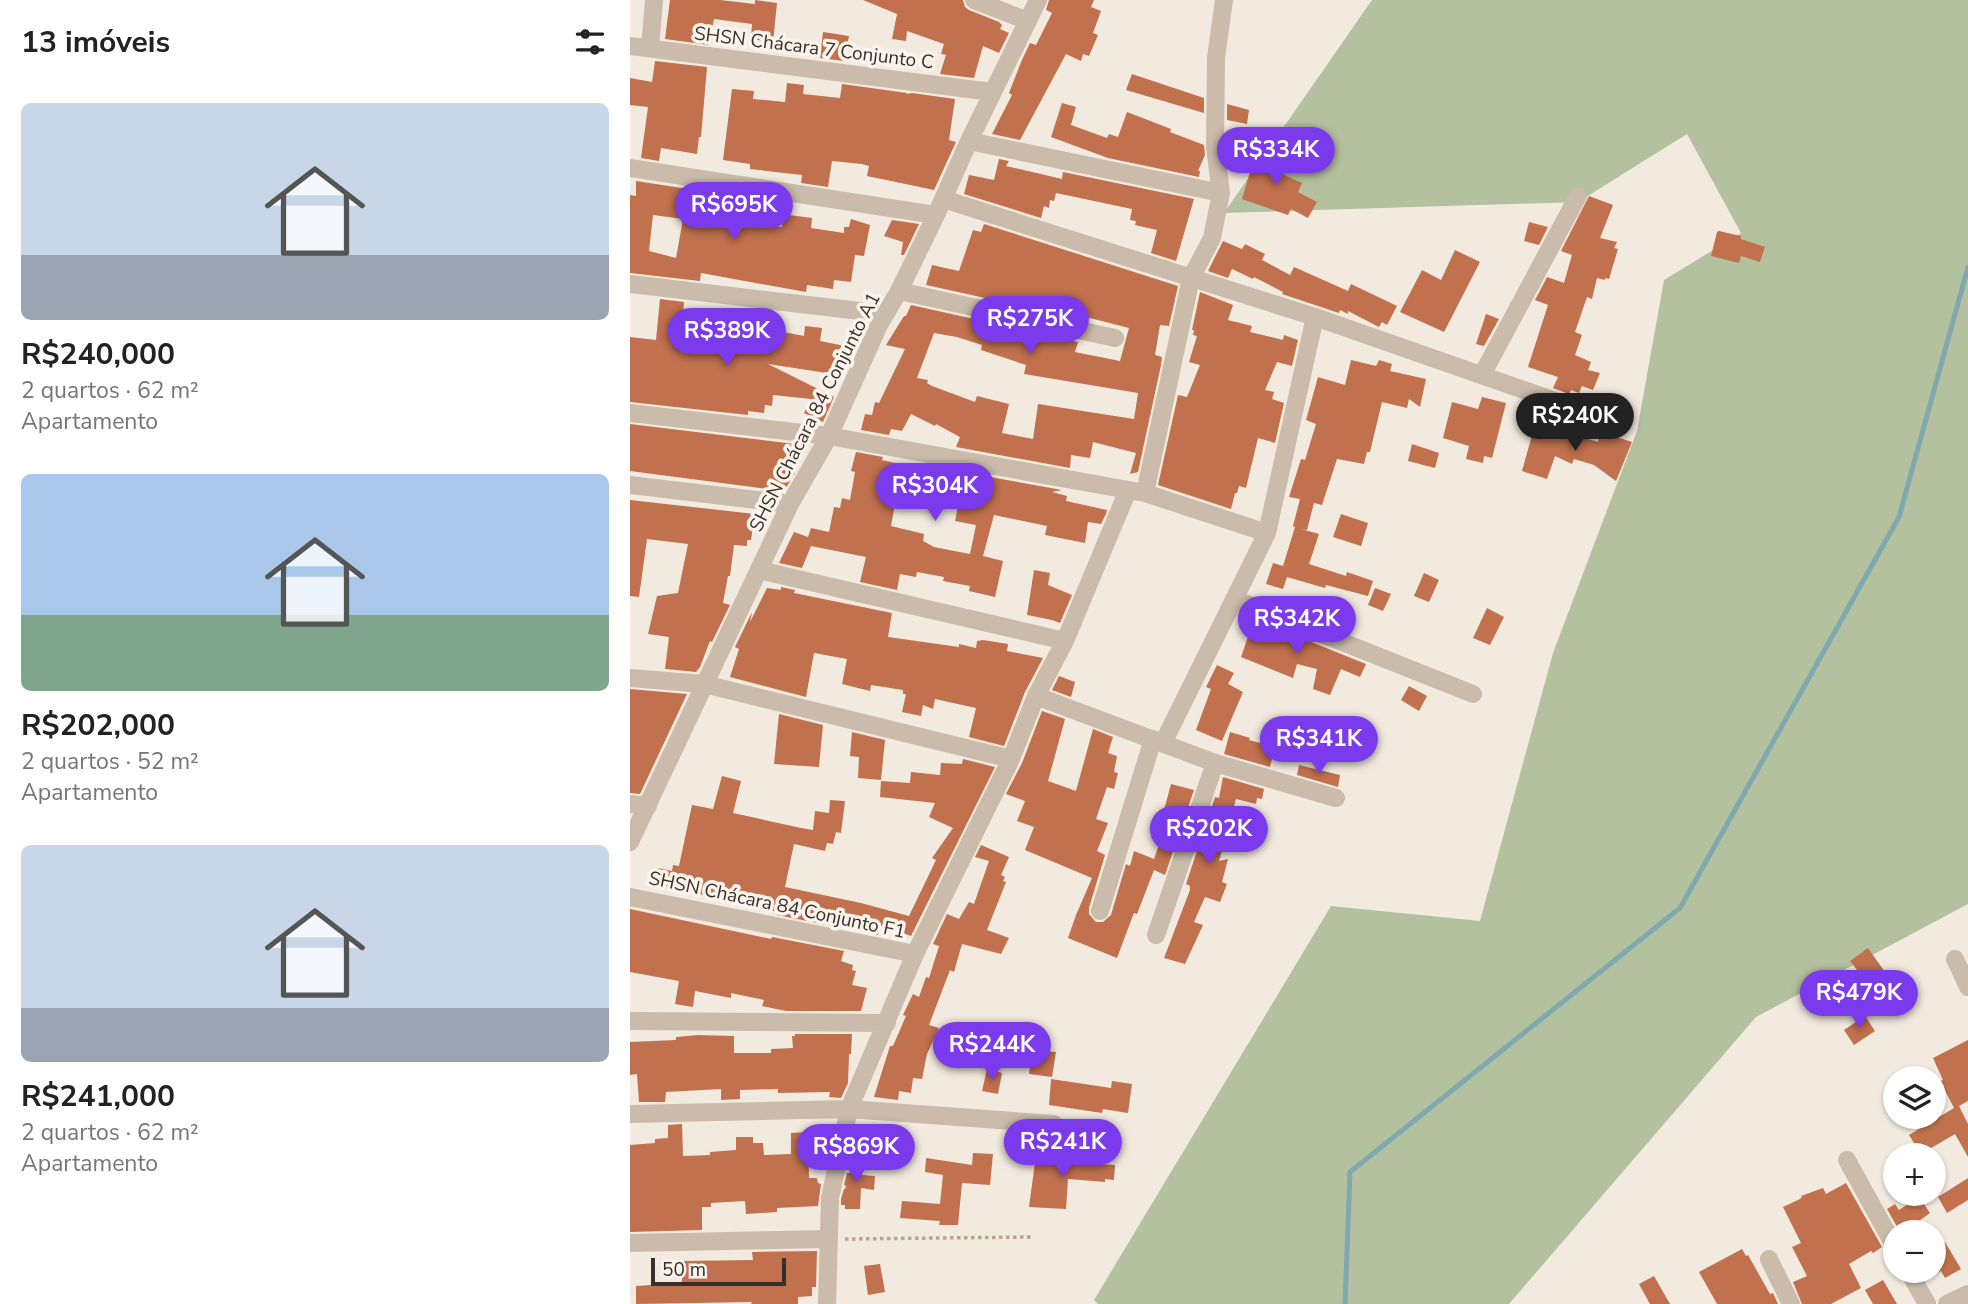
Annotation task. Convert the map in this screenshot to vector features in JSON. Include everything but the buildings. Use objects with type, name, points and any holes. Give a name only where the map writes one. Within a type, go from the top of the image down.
[{"type":"street","points":[[650,48],[654,0]]},
{"type":"street","points":[[974,0],[1028,21]]},
{"type":"street","name":"SHSN Chácara 84 Conjunto A1","points":[[630,842],[639,805],[704,684],[790,504],[829,436],[885,314],[899,291],[1038,0]]},
{"type":"street","points":[[827,1304],[830,1198],[849,1109],[915,954],[1012,759],[1036,696],[1136,491],[1191,278],[1212,237],[1221,193],[1215,146],[1216,58],[1224,0]]},
{"type":"street","name":"SHSN Chácara 7 Conjunto C","points":[[630,46],[992,92]]},
{"type":"street","points":[[969,141],[1221,193]]},
{"type":"street","points":[[630,169],[939,207],[1191,278],[1314,317],[1598,416]]},
{"type":"street","points":[[1482,375],[1578,196]]},
{"type":"street","points":[[630,284],[885,314]]},
{"type":"street","points":[[899,291],[1115,338]]},
{"type":"street","points":[[1100,911],[1158,741],[1267,533],[1314,317]]},
{"type":"street","points":[[630,413],[829,436],[1136,491],[1267,533]]},
{"type":"street","points":[[630,485],[790,504]]},
{"type":"street","points":[[759,570],[1065,641]]},
{"type":"street","points":[[1234,598],[1473,694]]},
{"type":"street","points":[[630,678],[704,684],[1012,759]]},
{"type":"street","points":[[1036,696],[1215,763],[1336,798]]},
{"type":"street","points":[[1156,935],[1215,763]]},
{"type":"street","name":"SHSN Chácara 84 Conjunto F1","points":[[630,897],[915,954]]},
{"type":"street","points":[[1955,959],[1968,987]]},
{"type":"street","points":[[630,1021],[887,1023]]},
{"type":"street","points":[[630,1114],[849,1109],[1054,1124]]},
{"type":"street","points":[[1847,1160],[1883,1225]]},
{"type":"street","points":[[630,1243],[828,1239]]},
{"type":"street","points":[[1769,1259],[1791,1304]]},
{"type":"street","points":[[1915,1283],[1927,1304]]},
{"type":"street","points":[[1947,1304],[1968,1294]]},
{"type":"path","points":[[828,1239],[1031,1237]]},
{"type":"green space","points":[[1372,0],[1968,0],[1968,904],[1756,1017],[1509,1304],[1098,1304],[1094,1300],[1331,906],[1480,921],[1553,653],[1637,431],[1664,280],[1741,233],[1687,134],[1578,202],[1224,213]]},
{"type":"waterway","points":[[1345,1304],[1350,1172],[1680,908],[1899,517],[1968,267]]}]
